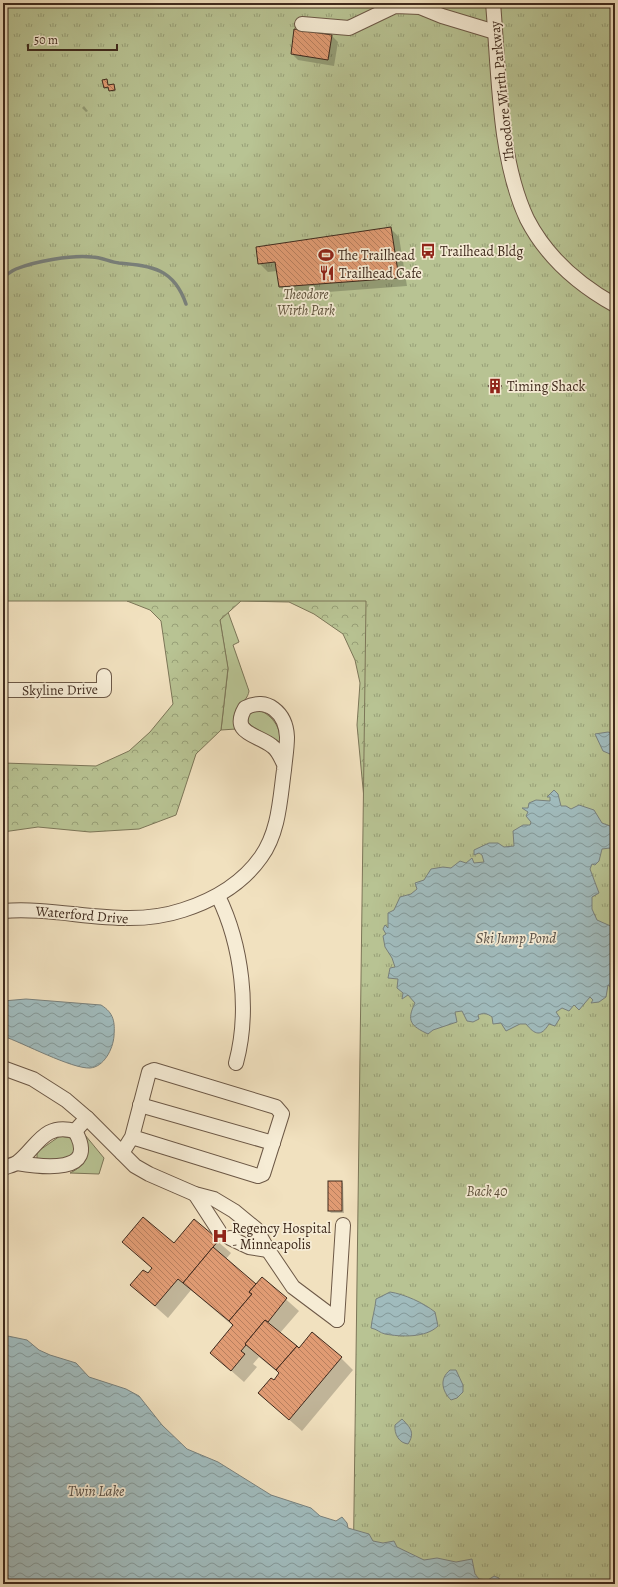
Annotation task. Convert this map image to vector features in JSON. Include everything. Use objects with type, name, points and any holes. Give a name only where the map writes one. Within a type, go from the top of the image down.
[{"type":"street","name":"Theodore Wirth Parkway","points":[[493,3],[505,142],[519,198],[527,218],[548,251],[564,268],[584,286],[615,305]]},
{"type":"street","points":[[302,24],[349,28],[395,6],[420,7],[442,16],[496,32]]},
{"type":"street","name":"Skyline Drive","points":[[3,690],[104,690],[104,676]]},
{"type":"street","name":"Waterford Drive","points":[[3,911],[50,911],[114,919],[140,919],[182,911],[218,896],[252,869],[270,841],[280,803],[284,764]]},
{"type":"street","points":[[218,896],[232,927],[240,964],[242,1033],[236,1063]]},
{"type":"street","points":[[3,1068],[45,1086],[87,1118],[135,1166],[149,1174],[195,1194],[214,1199],[234,1211],[256,1229],[293,1287],[336,1320],[343,1226]]},
{"type":"street","points":[[122,1153],[132,1137],[149,1072],[154,1070],[276,1107],[282,1114],[263,1174],[258,1176],[132,1137]]},
{"type":"street","points":[[140,1105],[273,1143]]},
{"type":"street","points":[[74,1131],[87,1118]]},
{"type":"street","points":[[3,1168],[17,1163],[33,1145],[52,1130],[60,1128],[74,1131],[79,1139],[80,1154],[76,1160],[68,1165],[42,1167],[17,1163]]},
{"type":"street","points":[[195,1194],[225,1234],[249,1247],[268,1250]]},
{"type":"green space","name":"Theodore Wirth Park","points":[[3,3],[615,3],[615,1584],[353,1584],[366,601],[3,601]]},
{"type":"green space","points":[[373,580],[368,841],[357,725],[360,683],[355,660],[343,634],[314,614],[289,602],[241,601],[220,620],[228,668],[221,730],[196,754],[176,815],[139,829],[90,832],[38,827],[3,832],[3,763],[96,766],[129,751],[150,732],[173,704],[161,621],[150,610],[127,601]]},
{"type":"green space","points":[[228,612],[239,642],[233,645],[249,691],[234,717],[236,729],[221,730],[228,669],[220,620]]},
{"type":"green space","points":[[257,710],[267,714],[274,722],[279,732],[280,743],[248,722],[250,714]]},
{"type":"green space","points":[[85,1135],[104,1158],[99,1174],[70,1173],[76,1170],[84,1162],[86,1157],[88,1147]]},
{"type":"green space","points":[[60,1136],[71,1138],[73,1141],[74,1148],[70,1159],[42,1161],[37,1159],[37,1152]]},
{"type":"water","points":[[608,732],[615,734],[615,761],[610,754],[603,751],[595,734]]},
{"type":"water","name":"Ski Jump Pond","points":[[554,790],[558,794],[561,806],[566,806],[571,809],[579,805],[594,810],[602,823],[615,828],[615,869],[611,865],[614,854],[610,848],[602,849],[599,861],[595,865],[592,864],[590,869],[599,893],[592,897],[592,909],[597,920],[615,928],[615,990],[608,985],[606,997],[599,1002],[591,1003],[593,1000],[590,997],[579,1010],[574,1005],[569,1011],[562,1008],[556,1012],[560,1018],[555,1026],[549,1024],[541,1033],[535,1032],[526,1024],[520,1024],[506,1031],[501,1023],[493,1024],[492,1017],[485,1014],[478,1015],[479,1019],[473,1022],[467,1021],[462,1011],[455,1012],[457,1022],[433,1030],[428,1034],[422,1031],[414,1025],[411,1019],[412,1009],[415,1003],[408,995],[402,999],[403,993],[397,988],[398,979],[388,978],[390,968],[395,967],[392,958],[385,947],[383,936],[386,934],[383,929],[385,925],[388,928],[388,913],[394,910],[400,897],[411,894],[417,889],[415,883],[424,880],[431,869],[443,867],[451,868],[460,861],[466,863],[472,858],[474,863],[484,862],[482,855],[479,853],[474,855],[474,850],[489,843],[498,843],[504,847],[514,846],[513,831],[523,825],[530,825],[531,822],[526,816],[528,812],[522,808],[528,808],[529,803],[536,800],[550,801],[550,797],[547,797]]},
{"type":"water","points":[[26,999],[101,1005],[109,1011],[113,1018],[114,1036],[110,1052],[100,1064],[95,1067],[82,1067],[60,1060],[3,1036],[3,1001]]},
{"type":"water","points":[[390,1292],[420,1302],[435,1312],[438,1326],[427,1333],[413,1336],[385,1334],[371,1328],[376,1299]]},
{"type":"water","name":"Twin Lake","points":[[3,1335],[27,1340],[39,1350],[76,1363],[89,1377],[126,1389],[139,1396],[162,1425],[187,1449],[218,1462],[271,1495],[311,1508],[320,1516],[336,1521],[342,1517],[347,1523],[348,1528],[369,1534],[373,1541],[383,1543],[394,1541],[397,1547],[424,1560],[437,1558],[456,1562],[472,1559],[475,1574],[479,1579],[488,1580],[494,1576],[499,1578],[500,1584],[3,1584]]},
{"type":"water","points":[[450,1370],[456,1370],[463,1385],[463,1392],[457,1398],[451,1400],[443,1385],[444,1377]]},
{"type":"water","points":[[402,1419],[408,1425],[412,1434],[408,1444],[402,1442],[395,1432],[395,1425]]},
{"type":"building","points":[[294,29],[332,35],[328,60],[291,54]]},
{"type":"building","points":[[107,79],[108,85],[114,84],[115,90],[109,91],[108,87],[104,88],[102,80]]},
{"type":"building","name":"The Trailhead","points":[[391,227],[399,278],[279,287],[275,262],[258,264],[256,247]]},
{"type":"building","name":"Timing Shack","points":[[495,379],[502,386],[494,393],[488,386]]},
{"type":"building","points":[[328,1181],[342,1181],[342,1211],[328,1211]]},
{"type":"building","points":[[143,1217],[174,1243],[194,1219],[219,1240],[183,1283],[178,1279],[155,1306],[130,1285],[143,1270],[148,1273],[152,1268],[122,1242]]},
{"type":"building","points":[[213,1247],[256,1284],[249,1292],[252,1294],[229,1321],[183,1283]]},
{"type":"building","points":[[262,1277],[287,1298],[268,1322],[265,1320],[245,1344],[246,1345],[241,1351],[245,1354],[231,1371],[210,1353],[233,1325],[229,1321],[252,1294],[249,1292]]},
{"type":"building","points":[[265,1320],[297,1346],[276,1370],[245,1344]]},
{"type":"building","points":[[312,1332],[342,1357],[289,1420],[258,1393],[271,1378],[274,1380],[279,1373],[276,1370],[297,1346],[299,1348]]},
{"type":"waterway","points":[[3,277],[16,269],[43,261],[74,257],[95,257],[152,268],[161,272],[175,283],[186,304]]},
{"type":"place","name":"Trailhead Bldg","points":[[428,251]]},
{"type":"place","name":"The Trailhead","points":[[326,255]]},
{"type":"place","name":"Trailhead Cafe","points":[[327,273]]},
{"type":"place","name":"Timing Shack","points":[[495,386]]},
{"type":"place","name":"Regency Hospital - Minneapolis","points":[[220,1236]]},
{"type":"park label","name":"Back 40","points":[[487,1191]]}]
